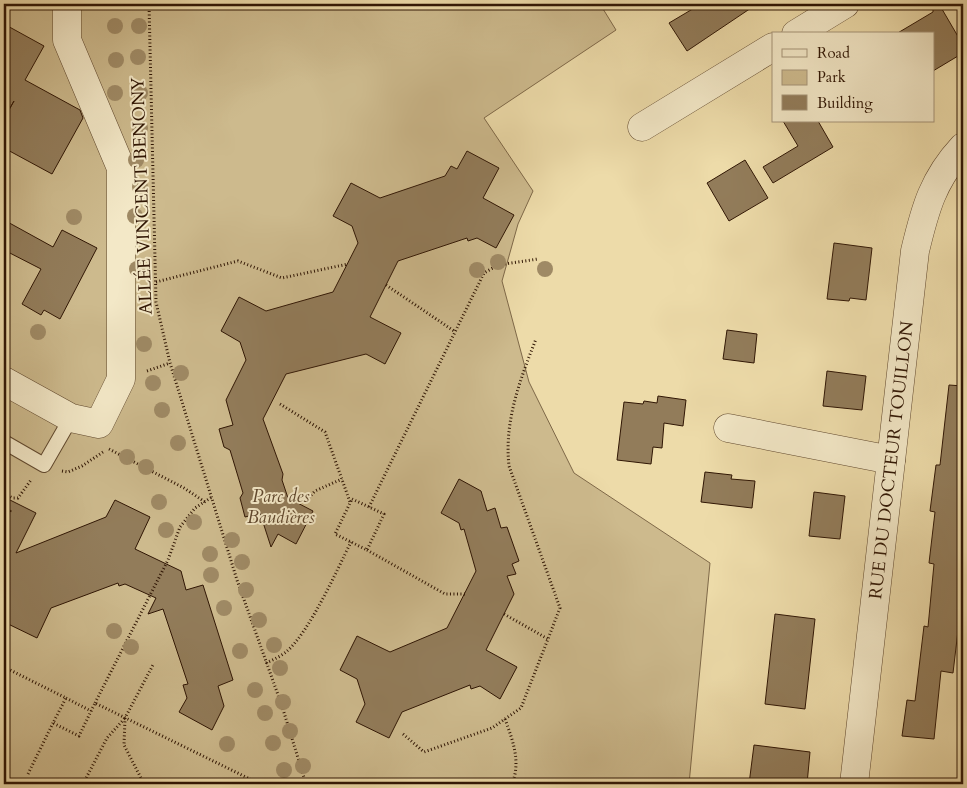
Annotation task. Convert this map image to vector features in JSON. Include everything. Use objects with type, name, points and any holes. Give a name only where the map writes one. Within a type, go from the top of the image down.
[{"type":"street","points":[[4,382],[71,418],[99,424],[121,379],[121,168],[67,40],[67,4]]},
{"type":"street","points":[[799,32],[846,4]]},
{"type":"street","points":[[642,127],[772,49]]},
{"type":"street","name":"RUE DU DOCTEUR TOUILLON","points":[[854,784],[915,251],[926,203],[950,162],[963,147]]},
{"type":"street","points":[[728,428],[891,460]]},
{"type":"lane","points":[[4,442],[44,465],[71,418]]},
{"type":"path","name":"ALLÉE VINCENT BENONY","points":[[149,4],[156,302],[170,363],[237,580],[282,706],[306,784]]},
{"type":"path","points":[[368,506],[484,273],[498,265],[538,259]]},
{"type":"path","points":[[156,282],[238,261],[282,278],[348,264]]},
{"type":"path","points":[[386,286],[454,331]]},
{"type":"path","points":[[403,734],[424,752],[492,728],[521,708],[560,608],[509,466],[507,444],[512,411],[536,339]]},
{"type":"path","points":[[280,404],[325,432],[350,503]]},
{"type":"path","points":[[4,494],[18,498],[44,465],[68,472],[82,466],[107,448],[184,488],[205,502]]},
{"type":"path","points":[[304,503],[315,491],[342,479]]},
{"type":"path","points":[[53,723],[79,736],[168,560],[180,526],[186,517],[212,498]]},
{"type":"path","points":[[366,550],[384,514],[352,499],[335,534],[445,594],[465,594]]},
{"type":"path","points":[[4,507],[10,511],[4,524]]},
{"type":"path","points":[[266,663],[286,652],[296,642],[351,542]]},
{"type":"path","points":[[504,614],[548,639]]},
{"type":"path","points":[[83,784],[107,738],[125,718],[154,663]]},
{"type":"path","points":[[4,667],[91,711]]},
{"type":"path","points":[[28,774],[66,698]]},
{"type":"path","points":[[95,703],[260,784]]},
{"type":"path","points":[[125,718],[124,745],[144,784]]},
{"type":"path","points":[[505,719],[515,745],[517,774],[512,784]]},
{"type":"green space","name":"Parc des Baudières","points":[[4,4],[600,4],[616,30],[484,118],[533,191],[518,224],[502,281],[529,382],[574,473],[710,563],[689,784],[4,784]]},
{"type":"building","points":[[701,4],[757,4],[687,51],[669,23]]},
{"type":"building","points":[[933,4],[939,4],[963,45],[963,53],[934,70],[934,32],[899,32],[933,12]]},
{"type":"building","points":[[4,24],[44,46],[25,80],[80,110],[83,118],[52,174],[4,148],[4,119],[14,101],[4,118]]},
{"type":"building","points":[[784,122],[819,122],[833,147],[773,183],[763,167],[798,146]]},
{"type":"building","points":[[467,151],[499,168],[483,198],[514,215],[496,248],[477,238],[468,241],[467,238],[398,261],[370,317],[401,333],[385,364],[366,354],[286,374],[263,419],[283,474],[282,480],[288,498],[313,511],[296,544],[278,534],[271,547],[260,513],[245,517],[240,498],[243,493],[230,450],[224,447],[219,429],[233,425],[226,400],[246,360],[240,342],[221,331],[239,297],[266,311],[333,292],[358,243],[352,226],[333,216],[351,183],[380,198],[445,176],[451,166],[457,169]]},
{"type":"building","points":[[745,160],[768,198],[729,221],[707,183]]},
{"type":"building","points":[[4,220],[53,247],[62,230],[97,248],[60,319],[44,310],[41,315],[22,304],[41,269],[4,250]]},
{"type":"building","points":[[834,243],[872,248],[866,300],[850,298],[849,301],[827,299]]},
{"type":"building","points":[[727,330],[757,334],[754,363],[723,359]]},
{"type":"building","points":[[827,371],[866,376],[862,410],[823,406]]},
{"type":"building","points":[[949,385],[963,386],[963,501],[958,550],[963,551],[963,588],[953,673],[941,671],[934,739],[902,736],[907,700],[915,701],[924,626],[928,627],[934,564],[929,563],[935,512],[930,511],[936,465],[940,465]]},
{"type":"building","points":[[658,396],[686,400],[683,426],[664,423],[662,448],[653,447],[651,464],[617,460],[624,402],[643,404],[644,401],[657,403]]},
{"type":"building","points":[[705,472],[732,475],[731,479],[755,481],[752,508],[701,502]]},
{"type":"building","points":[[459,479],[481,491],[487,511],[495,508],[501,528],[507,527],[519,561],[512,564],[516,574],[507,576],[514,594],[486,650],[517,667],[500,699],[480,686],[471,689],[470,685],[402,712],[389,738],[356,722],[365,704],[357,679],[340,670],[357,636],[390,652],[447,628],[476,571],[464,529],[461,530],[459,523],[441,513]]},
{"type":"building","points":[[814,492],[845,496],[840,539],[809,536]]},
{"type":"building","points":[[4,497],[36,513],[16,553],[106,517],[115,500],[150,517],[135,549],[181,571],[186,590],[203,585],[233,680],[218,686],[224,706],[212,730],[179,712],[187,698],[183,685],[188,684],[163,609],[148,614],[156,598],[125,584],[119,586],[118,583],[51,608],[37,638],[4,622]]},
{"type":"building","points":[[775,614],[815,619],[805,709],[765,704]]},
{"type":"building","points":[[754,745],[810,752],[807,784],[749,784]]}]
